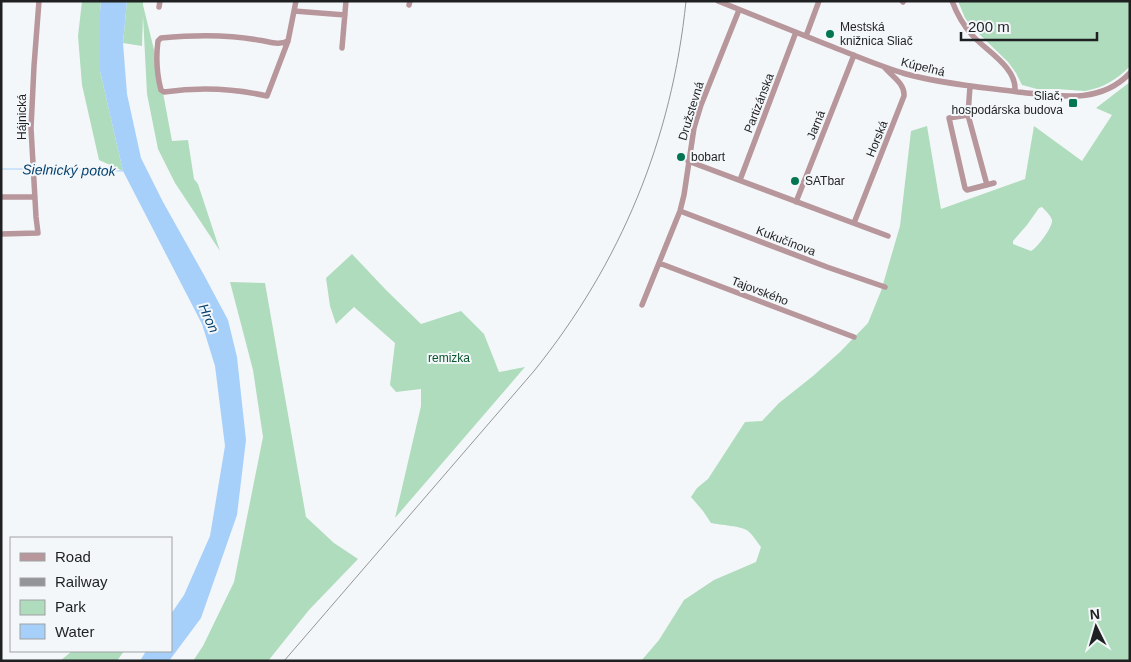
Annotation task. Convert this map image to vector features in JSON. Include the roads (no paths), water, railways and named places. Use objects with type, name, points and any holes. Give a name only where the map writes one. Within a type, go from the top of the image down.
[{"type":"street","name":"Hájnická","points":[[1,234],[38,233],[31,114],[39,1]]},
{"type":"street","points":[[288,41],[280,44],[194,32],[161,38],[158,41],[157,49],[161,90],[164,92],[215,88],[267,96],[288,41],[296,1]]},
{"type":"street","points":[[342,48],[346,1]]},
{"type":"street","name":"Kúpeľná","points":[[718,1],[736,6],[885,67],[939,82],[1015,91],[1087,96],[1112,87],[1130,73]]},
{"type":"street","points":[[806,36],[819,1]]},
{"type":"street","points":[[952,1],[959,17],[971,34],[1012,75],[1015,80],[1015,91]]},
{"type":"street","name":"Družstevná","points":[[642,304],[680,211],[692,136],[736,6]]},
{"type":"street","points":[[294,10],[344,15]]},
{"type":"street","name":"Partizánska","points":[[740,180],[796,32]]},
{"type":"street","name":"Jarná","points":[[796,202],[854,55]]},
{"type":"street","name":"Horská","points":[[854,223],[904,96],[903,86],[885,67]]},
{"type":"street","points":[[968,115],[949,118],[967,190],[991,184],[968,115],[970,86]]},
{"type":"street","points":[[688,161],[888,236]]},
{"type":"street","points":[[1,197],[35,197]]},
{"type":"street","name":"Kukučínova","points":[[680,211],[885,287]]},
{"type":"street","name":"Tajovského","points":[[659,263],[854,337]]},
{"type":"water","name":"Hron","points":[[101,1],[127,1],[123,43],[127,94],[141,158],[228,320],[237,357],[246,440],[237,515],[201,618],[169,661],[140,661],[145,652],[172,652],[172,613],[184,595],[210,536],[225,446],[215,366],[202,324],[123,171],[100,71]]},
{"type":"waterway","name":"Sielnický potok","points":[[1,169],[30,169]]},
{"type":"waterway","name":"Sielnický potok","points":[[34,169],[123,171]]},
{"type":"railway","points":[[284,661],[534,371],[565,330],[592,287],[617,243],[655,150],[669,102],[679,52],[686,1]]},
{"type":"place","name":"Mestská knižnica Sliač","points":[[830,34]]},
{"type":"place","name":"Sliač, hospodárska budova","points":[[1073,103]]},
{"type":"place","name":"bobart","points":[[681,157]]},
{"type":"place","name":"SATbar","points":[[795,181]]},
{"type":"park label","name":"remizka","points":[[449,358]]}]
